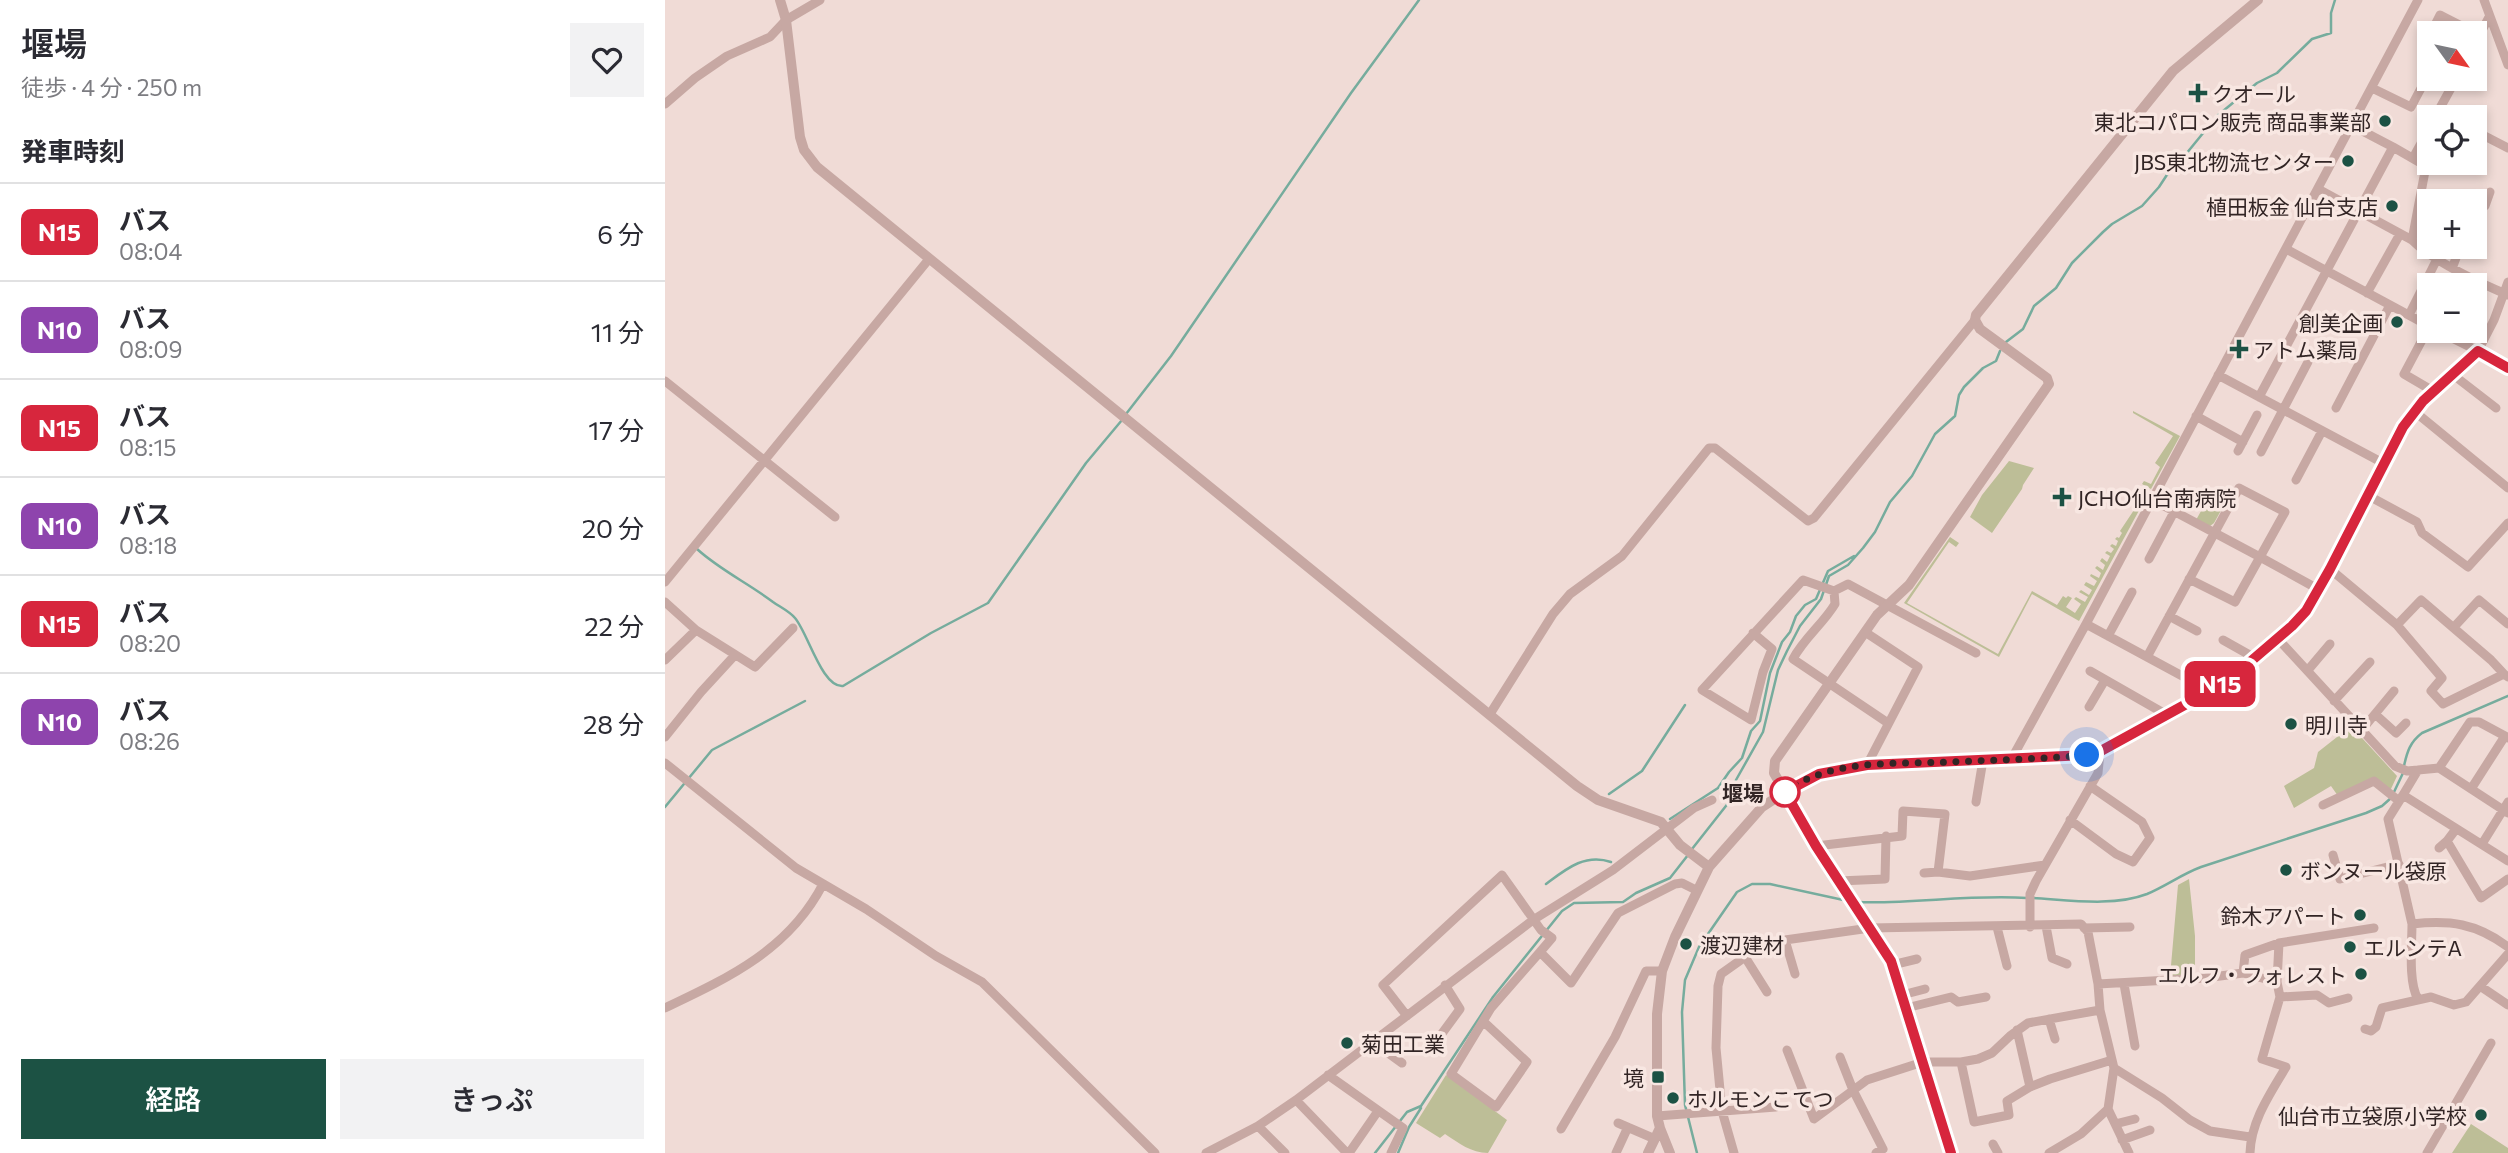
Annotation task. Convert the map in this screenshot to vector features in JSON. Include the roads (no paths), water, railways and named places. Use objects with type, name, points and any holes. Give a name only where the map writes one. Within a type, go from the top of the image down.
[{"type":"street","points":[[780,0],[786,20],[800,136],[809,160],[1577,786],[1598,800],[1661,822],[1681,845],[1709,867]]},
{"type":"street","points":[[665,104],[727,55],[770,37],[786,20],[820,0]]},
{"type":"street","points":[[1490,714],[1561,604],[1570,594],[1622,556],[1709,448],[1715,448],[1808,521],[1814,518],[2173,71],[2258,0]]},
{"type":"street","points":[[2011,760],[2418,0]]},
{"type":"street","points":[[2484,0],[2508,65]]},
{"type":"street","points":[[2487,21],[2489,17]]},
{"type":"street","points":[[2372,88],[2411,107],[2420,91]]},
{"type":"street","points":[[2351,125],[2426,166],[2412,240]]},
{"type":"street","points":[[2487,137],[2508,148]]},
{"type":"street","points":[[2259,397],[2393,147]]},
{"type":"street","points":[[2413,158],[2417,151]]},
{"type":"street","points":[[2318,189],[2412,240],[2417,246]]},
{"type":"street","points":[[2487,200],[2490,192]]},
{"type":"street","points":[[2367,293],[2400,234]]},
{"type":"street","points":[[2286,249],[2417,319]]},
{"type":"street","points":[[665,582],[929,259]]},
{"type":"street","points":[[2409,315],[2437,259]]},
{"type":"street","points":[[2439,259],[2506,294]]},
{"type":"street","points":[[2453,266],[2456,259]]},
{"type":"street","points":[[1670,1153],[1657,1116],[1657,1014],[1662,971],[1696,890],[1709,867],[1762,807],[1819,774],[1867,765],[2011,760],[2099,752],[2210,691],[2278,639],[2306,611],[2383,463],[2414,411],[2478,351],[2506,294],[2508,282]]},
{"type":"street","points":[[2336,408],[2390,305]]},
{"type":"street","points":[[1951,1153],[1892,965],[1816,846],[1774,773],[1775,761],[1828,684],[1887,605],[1909,585],[2049,384],[2047,378],[1980,329],[1975,320]]},
{"type":"street","points":[[2420,343],[2404,374],[2433,391]]},
{"type":"street","points":[[2462,343],[2508,368]]},
{"type":"street","points":[[2261,452],[2308,362]]},
{"type":"street","points":[[2218,374],[2383,463]]},
{"type":"street","points":[[2452,374],[2496,408]]},
{"type":"street","points":[[665,381],[835,517]]},
{"type":"street","points":[[2414,411],[2508,488]]},
{"type":"street","points":[[2238,451],[2257,415]]},
{"type":"street","points":[[2196,416],[2243,442]]},
{"type":"street","points":[[2297,480],[2322,430]]},
{"type":"street","points":[[2147,657],[2189,579],[2239,488],[2284,512],[2235,602],[2189,579]]},
{"type":"street","points":[[2367,495],[2417,523],[2422,533],[2468,567],[2508,523]]},
{"type":"street","points":[[2151,499],[2318,589]]},
{"type":"street","points":[[2148,559],[2174,512]]},
{"type":"street","points":[[2330,569],[2397,625],[2442,678],[2431,691],[2443,704],[2506,676],[2421,600],[2397,625]]},
{"type":"street","points":[[1753,633],[1772,649],[1763,672],[1751,720],[1702,690],[1753,633],[1803,580],[1832,590],[1848,584],[1976,653]]},
{"type":"street","points":[[1832,590],[1835,604],[1800,645],[1793,659],[1888,723]]},
{"type":"street","points":[[2108,636],[2132,592]]},
{"type":"street","points":[[2454,627],[2479,600],[2508,624]]},
{"type":"street","points":[[665,602],[697,630],[755,667],[793,628]]},
{"type":"street","points":[[2169,616],[2197,631]]},
{"type":"street","points":[[2086,624],[2210,691]]},
{"type":"street","points":[[665,660],[697,630]]},
{"type":"street","points":[[1865,632],[1918,667],[1867,765]]},
{"type":"street","points":[[2278,639],[2361,731],[2403,770],[2439,768],[2506,808],[2482,844]]},
{"type":"street","points":[[2223,640],[2255,658]]},
{"type":"street","points":[[2308,670],[2330,644]]},
{"type":"street","points":[[665,737],[735,655]]},
{"type":"street","points":[[2334,701],[2370,662]]},
{"type":"street","points":[[2090,671],[2168,715]]},
{"type":"street","points":[[2089,707],[2105,680]]},
{"type":"street","points":[[2361,731],[2394,691]]},
{"type":"street","points":[[2375,714],[2396,733],[2406,723]]},
{"type":"street","points":[[2439,768],[2470,722],[2479,722],[2507,737],[2471,789]]},
{"type":"street","points":[[2030,927],[2030,899],[2045,865],[2098,773],[2099,752]]},
{"type":"street","points":[[1976,802],[1983,760]]},
{"type":"street","points":[[665,763],[796,868],[982,982],[1155,1153]]},
{"type":"street","points":[[2418,770],[2397,797],[2389,817],[2412,924],[2412,975],[2414,993],[2418,999]]},
{"type":"street","points":[[2323,805],[2374,781],[2508,861]]},
{"type":"street","points":[[2070,820],[2116,854],[2133,862],[2150,838],[2142,822],[2090,786]]},
{"type":"street","points":[[1206,1153],[1219,1150],[1296,1100],[1534,920],[1613,870],[1694,808],[1713,800]]},
{"type":"street","points":[[1816,846],[1902,836],[1903,811],[1945,814],[1938,872]]},
{"type":"street","points":[[2439,848],[2456,829]]},
{"type":"street","points":[[1839,881],[1885,879],[1886,836]]},
{"type":"street","points":[[2448,841],[2481,898],[2508,879]]},
{"type":"street","points":[[2333,855],[2340,879],[2399,864]]},
{"type":"street","points":[[1924,873],[1970,876],[2045,865]]},
{"type":"street","points":[[1407,1016],[1383,985],[1502,875],[1534,920],[1552,939],[1514,979],[1484,1021],[1451,1074],[1496,1107],[1527,1062],[1484,1021]]},
{"type":"street","points":[[1540,952],[1571,984],[1618,913],[1675,884],[1682,883],[1696,890]]},
{"type":"street","points":[[665,1008],[756,961],[792,928],[823,884]]},
{"type":"street","points":[[2412,924],[2456,922],[2475,928],[2508,947]]},
{"type":"street","points":[[1734,1153],[1722,1111],[1716,1048],[1718,986],[1721,974],[1752,952],[1785,940],[1870,928],[2081,924],[2088,932],[2100,1010],[2113,1064],[2108,1108],[2128,1153]]},
{"type":"street","points":[[2046,926],[2052,958],[2067,964]]},
{"type":"street","points":[[1997,927],[2007,966]]},
{"type":"street","points":[[2084,928],[2130,927]]},
{"type":"street","points":[[2243,973],[2245,955],[2280,943],[2374,928]]},
{"type":"street","points":[[1785,940],[1795,974]]},
{"type":"street","points":[[2250,1153],[2251,1137],[2264,1104],[2286,1067],[2262,1059],[2280,997],[2277,982],[2280,943]]},
{"type":"street","points":[[2365,1029],[2371,1031],[2376,1027],[2382,1009],[2418,999],[2431,997],[2454,1005],[2466,1002],[2508,955]]},
{"type":"street","points":[[1745,957],[1767,992]]},
{"type":"street","points":[[1892,965],[1917,958]]},
{"type":"street","points":[[1561,1129],[1615,1037],[1646,971],[1662,971]]},
{"type":"street","points":[[2098,984],[2206,978],[2243,973],[2277,982]]},
{"type":"street","points":[[2124,984],[2135,1046]]},
{"type":"street","points":[[1432,1047],[1460,1010],[1445,985]]},
{"type":"street","points":[[2480,986],[2508,1004]]},
{"type":"street","points":[[1902,995],[1925,989]]},
{"type":"street","points":[[2280,997],[2317,995],[2329,1003],[2349,998]]},
{"type":"street","points":[[1906,1008],[1951,997],[1958,1002],[1986,997]]},
{"type":"street","points":[[1787,1050],[1814,1119],[1867,1080],[1923,1062],[1961,1062],[1992,1053],[2028,1023],[2100,1010]]},
{"type":"street","points":[[2049,1019],[2056,1039]]},
{"type":"street","points":[[2017,1030],[2030,1087]]},
{"type":"street","points":[[1373,1042],[1402,1063]]},
{"type":"street","points":[[2427,1153],[2491,1043]]},
{"type":"street","points":[[1840,1057],[1853,1090],[1883,1149],[1876,1153]]},
{"type":"street","points":[[1961,1062],[1974,1122],[2009,1115],[2007,1101],[2030,1087],[2113,1064]]},
{"type":"street","points":[[2113,1064],[2190,1120],[2210,1131],[2251,1137]]},
{"type":"street","points":[[1328,1075],[1403,1128],[1391,1153]]},
{"type":"street","points":[[1296,1100],[1348,1153],[1378,1111]]},
{"type":"street","points":[[1657,1116],[1776,1107]]},
{"type":"street","points":[[2049,1153],[2081,1134],[2108,1108]]},
{"type":"street","points":[[2115,1124],[2135,1119]]},
{"type":"street","points":[[1616,1153],[1623,1125],[1655,1139]]},
{"type":"street","points":[[1258,1126],[1285,1153]]},
{"type":"street","points":[[1648,1153],[1660,1128]]},
{"type":"street","points":[[2122,1140],[2150,1130]]},
{"type":"waterway","points":[[1126,414],[1171,356],[1351,93],[1419,0]]},
{"type":"waterway","points":[[2006,342],[2023,329],[2034,306],[2056,288],[2072,263],[2112,224],[2142,206],[2159,187],[2176,161],[2186,154],[2217,116],[2257,83],[2277,73],[2312,39],[2331,33],[2331,13],[2335,0]]},
{"type":"waterway","points":[[1692,849],[1733,797],[1736,780],[1763,732],[1778,670],[1800,626],[1821,599],[1829,576],[1848,565],[1863,548],[1875,532],[1890,502],[1912,476],[1935,434],[1955,416],[1959,395],[1964,387],[1983,368],[1996,361],[2000,351]]},
{"type":"waterway","points":[[697,549],[793,616],[828,678],[843,686],[931,633],[988,603],[1086,463],[1122,420]]},
{"type":"waterway","points":[[1670,819],[1718,788],[1742,758],[1751,731],[1760,721],[1770,673],[1796,616],[1805,605],[1816,599],[1828,571],[1854,556]]},
{"type":"waterway","points":[[2404,766],[2410,748],[2422,733],[2508,696]]},
{"type":"waterway","points":[[665,807],[712,750],[805,701]]},
{"type":"waterway","points":[[1609,794],[1642,771],[1685,705]]},
{"type":"waterway","points":[[2394,792],[2403,773]]},
{"type":"waterway","points":[[2033,898],[2091,902],[2134,898],[2201,867],[2366,813],[2382,806],[2391,798]]},
{"type":"waterway","points":[[1375,1153],[1407,1112],[1421,1106],[1493,997],[1562,911],[1574,903],[1623,902],[1636,893],[1670,878],[1688,855]]},
{"type":"waterway","points":[[1546,884],[1584,861],[1611,862]]},
{"type":"waterway","points":[[1697,1153],[1685,1105],[1682,1012],[1685,980],[1699,947],[1737,892],[1752,884],[1770,884],[1848,901]]},
{"type":"waterway","points":[[1858,902],[2027,898]]},
{"type":"waterway","points":[[1398,1153],[1421,1108]]},
{"type":"place","name":"クオール","points":[[2198,93]]},
{"type":"place","name":"東北コパロン販売 商品事業部","points":[[2385,121]]},
{"type":"place","name":"JBS東北物流センター","points":[[2348,161]]},
{"type":"place","name":"植田板金 仙台支店","points":[[2392,206]]},
{"type":"place","name":"創美企画","points":[[2397,322]]},
{"type":"place","name":"アトム薬局","points":[[2239,349]]},
{"type":"place","name":"JCHO仙台南病院","points":[[2062,497]]},
{"type":"place","name":"明川寺","points":[[2291,724]]},
{"type":"place","name":"堰場","points":[[1785,792]]},
{"type":"place","name":"ボンヌール袋原","points":[[2286,870]]},
{"type":"place","name":"鈴木アパート","points":[[2360,915]]},
{"type":"place","name":"渡辺建材","points":[[1686,944]]},
{"type":"place","name":"エルンテA","points":[[2350,947]]},
{"type":"place","name":"エルフ・フォレスト","points":[[2361,974]]},
{"type":"place","name":"菊田工業","points":[[1347,1043]]},
{"type":"place","name":"境","points":[[1658,1077]]},
{"type":"place","name":"ホルモンこてつ","points":[[1673,1098]]},
{"type":"place","name":"仙台市立袋原小学校","points":[[2481,1115]]}]
